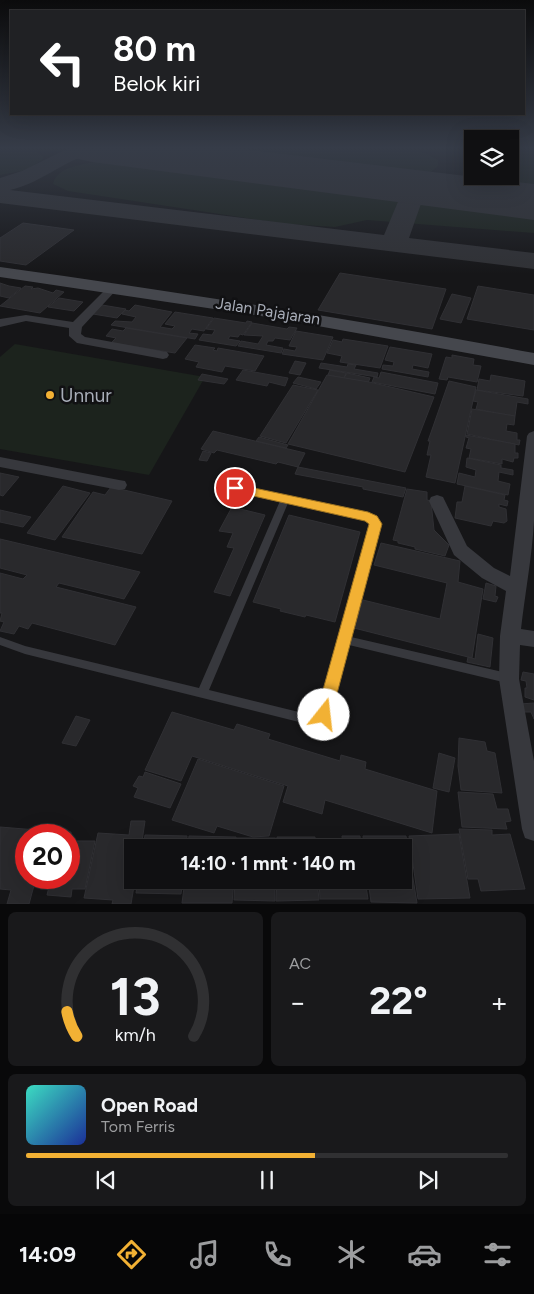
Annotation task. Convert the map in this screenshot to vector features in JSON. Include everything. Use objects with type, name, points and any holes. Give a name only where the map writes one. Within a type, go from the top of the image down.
[{"type":"main road","name":"Jalan Pajajaran","points":[[0,272],[114,287],[376,328],[534,359]]},
{"type":"street","points":[[114,287],[76,326],[75,336],[81,340],[164,355]]},
{"type":"street","points":[[0,323],[26,318],[76,326]]},
{"type":"street","points":[[534,436],[528,569],[516,588],[510,636],[509,679],[534,829]]},
{"type":"street","points":[[0,462],[119,486]]},
{"type":"street","points":[[437,501],[460,550],[488,573],[516,588]]},
{"type":"street","points":[[510,636],[534,639]]},
{"type":"lane","points":[[0,642],[25,650],[202,694],[311,720],[318,720],[324,715],[375,524],[373,519],[368,517],[235,488]]},
{"type":"lane","points":[[202,694],[286,498]]},
{"type":"lane","points":[[345,640],[509,679]]},
{"type":"shaded area","points":[[64,189],[331,189],[534,216],[534,233],[367,220],[335,227],[286,224]]},
{"type":"shaded area","points":[[15,344],[205,377],[149,475],[0,449],[0,357]]},
{"type":"building","points":[[23,223],[74,230],[26,265],[0,261],[0,238]]},
{"type":"building","points":[[340,273],[446,289],[432,329],[318,310]]},
{"type":"building","points":[[0,283],[21,288],[9,298],[0,296]]},
{"type":"building","points":[[25,286],[53,293],[56,290],[64,292],[40,313],[0,306]]},
{"type":"building","points":[[478,286],[534,295],[534,330],[467,319]]},
{"type":"building","points":[[452,294],[471,298],[461,323],[440,319]]},
{"type":"building","points":[[59,298],[83,302],[74,311],[48,307]]},
{"type":"building","points":[[102,305],[126,309],[117,318],[93,314]]},
{"type":"building","points":[[135,305],[172,312],[160,327],[172,329],[175,326],[165,324],[175,312],[213,318],[204,331],[192,329],[189,333],[198,334],[195,339],[111,325],[115,321],[132,322],[136,317],[122,314],[125,310],[129,311]]},
{"type":"building","points":[[214,318],[246,323],[247,321],[252,322],[243,335],[240,334],[238,337],[230,336],[228,339],[240,341],[236,346],[199,340],[203,334],[212,335],[215,330],[206,329]]},
{"type":"building","points":[[252,323],[287,329],[289,327],[297,328],[290,340],[275,338],[273,341],[268,341],[266,345],[283,348],[281,353],[238,346],[241,341],[258,344],[263,336],[244,335]]},
{"type":"building","points":[[126,328],[187,338],[175,353],[111,343],[116,338],[106,336],[112,329],[123,331]]},
{"type":"building","points":[[296,331],[333,337],[323,360],[282,354],[284,349],[295,351],[297,347],[289,346]]},
{"type":"building","points":[[343,339],[388,346],[380,368],[340,362],[342,356],[327,353],[333,340],[342,342]]},
{"type":"building","points":[[195,345],[215,348],[213,350],[217,351],[218,348],[264,356],[255,371],[225,366],[222,372],[196,367],[199,362],[185,359]]},
{"type":"building","points":[[390,347],[432,354],[428,368],[413,365],[412,369],[429,372],[428,377],[382,369],[383,365],[393,366],[394,362],[385,360]]},
{"type":"building","points":[[452,355],[474,359],[473,365],[481,366],[477,382],[448,377],[447,380],[439,379],[446,357],[452,358]]},
{"type":"building","points":[[295,361],[306,363],[300,375],[289,373]]},
{"type":"building","points":[[321,363],[347,367],[348,364],[356,365],[354,369],[378,373],[377,377],[319,368]]},
{"type":"building","points":[[243,370],[288,378],[285,386],[269,382],[267,386],[236,380]]},
{"type":"building","points":[[330,370],[346,373],[344,378],[328,375]]},
{"type":"building","points":[[381,372],[438,383],[435,394],[372,382],[374,377],[379,378]]},
{"type":"building","points":[[347,373],[370,378],[368,383],[344,378]]},
{"type":"building","points":[[202,374],[228,379],[224,384],[198,380]]},
{"type":"building","points":[[327,375],[369,382],[434,397],[405,472],[288,444]]},
{"type":"building","points":[[491,375],[525,381],[523,396],[477,390],[479,379],[490,381]]},
{"type":"building","points":[[298,377],[321,382],[316,389],[293,383]]},
{"type":"building","points":[[449,381],[476,387],[455,483],[426,477],[431,455],[427,455],[430,441],[428,441]]},
{"type":"building","points":[[293,385],[318,390],[286,443],[260,436]]},
{"type":"building","points":[[476,390],[528,399],[528,404],[517,402],[515,416],[476,409],[478,402],[473,401]]},
{"type":"building","points":[[472,409],[515,416],[514,425],[507,424],[506,431],[517,433],[517,440],[520,440],[519,445],[467,434]]},
{"type":"building","points":[[213,431],[305,453],[298,467],[278,462],[276,464],[217,450],[214,453],[201,449]]},
{"type":"building","points":[[466,435],[515,444],[515,453],[518,453],[518,458],[514,458],[513,462],[502,459],[502,464],[469,458],[471,449],[466,448],[469,438]]},
{"type":"building","points":[[259,437],[288,445],[286,448],[256,441]]},
{"type":"building","points":[[203,451],[211,453],[207,461],[199,460]]},
{"type":"building","points":[[467,458],[501,465],[501,468],[513,470],[513,475],[499,472],[498,481],[510,484],[508,495],[457,484],[459,473],[475,477],[476,470],[466,467]]},
{"type":"building","points":[[298,467],[406,488],[403,497],[295,474]]},
{"type":"building","points":[[0,473],[19,477],[3,496],[0,495]]},
{"type":"building","points":[[63,486],[90,493],[55,540],[27,533]]},
{"type":"building","points":[[465,486],[505,495],[504,500],[508,501],[507,506],[499,504],[499,507],[506,509],[507,521],[504,523],[493,521],[491,526],[455,518],[457,502],[462,502]]},
{"type":"building","points":[[111,487],[172,501],[142,554],[62,537],[93,492],[105,495]]},
{"type":"building","points":[[407,489],[427,492],[427,500],[431,501],[434,530],[449,545],[445,556],[415,549],[415,547],[393,540]]},
{"type":"building","points":[[232,507],[265,515],[230,596],[214,592],[234,548],[227,547],[233,533],[219,531]]},
{"type":"building","points":[[0,510],[31,517],[23,527],[0,522]]},
{"type":"building","points":[[289,515],[360,532],[335,622],[280,611],[281,609],[253,602]]},
{"type":"building","points":[[0,539],[140,572],[124,599],[59,583],[56,587],[136,607],[115,645],[32,623],[28,629],[19,626],[14,634],[0,631],[4,622],[0,621],[2,613],[0,613],[0,573],[23,579],[27,575],[0,568]]},
{"type":"building","points":[[381,543],[460,561],[458,582],[483,589],[472,658],[354,628],[363,600],[440,619],[447,583],[374,565]]},
{"type":"building","points":[[486,583],[496,586],[495,596],[498,597],[496,602],[483,599]]},
{"type":"building","points":[[478,634],[493,638],[490,667],[467,662],[468,657],[475,659]]},
{"type":"building","points":[[523,672],[534,674],[534,700],[525,697],[525,688],[527,688],[526,681],[521,680]]},
{"type":"building","points":[[534,703],[534,719],[531,712],[523,712],[520,704]]},
{"type":"building","points":[[172,712],[234,730],[237,724],[270,734],[268,739],[340,761],[341,755],[366,762],[365,769],[437,791],[432,833],[325,800],[322,814],[283,802],[288,786],[192,756],[181,781],[145,770]]},
{"type":"building","points":[[76,716],[90,720],[76,746],[62,743]]},
{"type":"building","points":[[459,738],[485,742],[487,751],[495,753],[502,793],[461,790],[458,766]]},
{"type":"building","points":[[439,753],[455,758],[449,792],[433,788]]},
{"type":"building","points":[[198,759],[284,786],[269,836],[253,837],[217,826],[214,833],[172,820]]},
{"type":"building","points":[[145,772],[181,784],[170,808],[134,797],[138,788],[133,786],[139,776],[143,777]]},
{"type":"building","points":[[458,792],[493,794],[497,809],[508,809],[511,821],[505,822],[507,829],[462,827]]},
{"type":"building","points":[[131,821],[145,821],[142,839],[124,839],[124,889],[134,889],[131,904],[112,904],[113,900],[84,898],[98,833],[129,835]]},
{"type":"building","points":[[0,827],[15,828],[15,889],[33,889],[29,904],[7,904],[11,890],[0,889]]},
{"type":"building","points":[[459,829],[492,830],[492,835],[510,834],[525,889],[481,891],[478,879],[468,879]]},
{"type":"building","points":[[459,834],[470,898],[418,899],[412,857],[412,839],[409,839],[409,836]]},
{"type":"building","points":[[145,835],[187,836],[187,839],[144,839]]},
{"type":"building","points":[[189,836],[236,837],[236,839],[189,839]]},
{"type":"building","points":[[342,836],[360,836],[360,839],[342,839]]},
{"type":"building","points":[[363,836],[406,836],[406,839],[363,839]]},
{"type":"building","points":[[277,837],[315,837],[315,839],[277,839]]},
{"type":"building","points":[[236,838],[275,838],[275,839]]},
{"type":"building","points":[[80,841],[95,841],[85,889],[80,889]]},
{"type":"building","points":[[412,873],[417,903],[371,902],[369,889],[412,889]]},
{"type":"building","points":[[48,889],[72,889],[71,897],[47,895]]},
{"type":"building","points":[[137,889],[182,889],[181,894],[136,893]]},
{"type":"building","points":[[184,889],[233,889],[232,903],[182,903]]},
{"type":"building","points":[[235,889],[275,889],[275,901],[234,900]]},
{"type":"building","points":[[277,889],[318,889],[319,900],[276,901]]},
{"type":"building","points":[[319,889],[366,889],[368,899],[320,899]]},
{"type":"taxiway","points":[[403,189],[408,191],[412,197]]},
{"type":"taxiway","points":[[412,197],[416,191],[444,191]]},
{"type":"taxiway","points":[[0,196],[393,244]]},
{"type":"taxiway","points":[[393,244],[412,197]]},
{"type":"taxiway","points":[[393,244],[534,261]]},
{"type":"runway","points":[[431,189],[534,202]]},
{"type":"place","name":"Unnur","points":[[50,395]]},
{"type":"route","points":[[235,488],[368,517],[373,519],[375,524],[324,715]]}]
